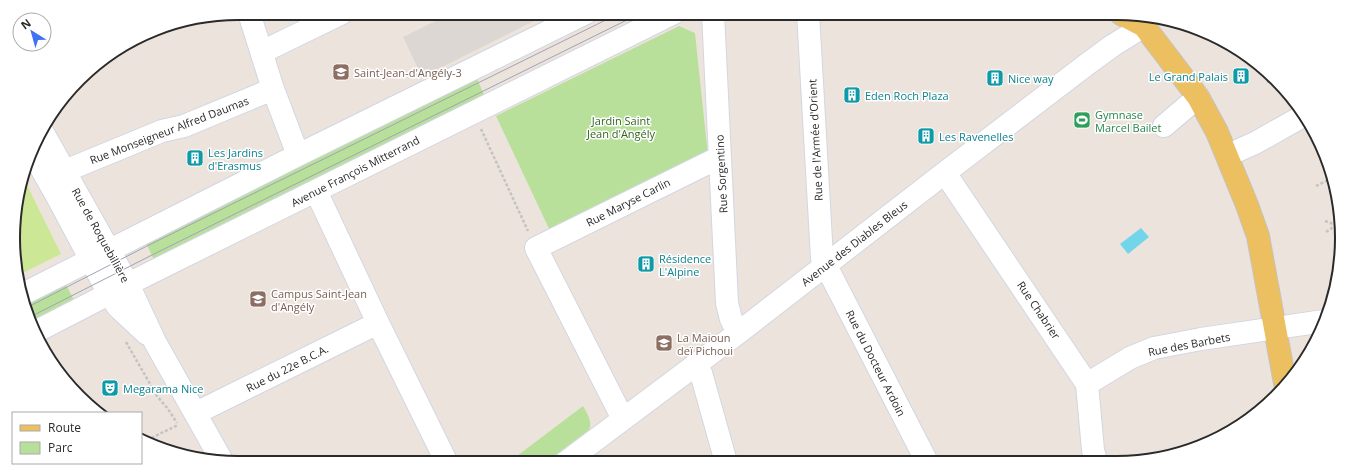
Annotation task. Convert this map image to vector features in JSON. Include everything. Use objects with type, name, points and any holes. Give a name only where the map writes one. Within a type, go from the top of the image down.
[{"type":"main road","points":[[1137,21],[1198,97],[1228,155],[1258,236],[1284,378]]},
{"type":"street","points":[[251,20],[274,89],[298,154]]},
{"type":"street","points":[[262,52],[328,20]]},
{"type":"street","points":[[27,292],[298,154],[572,20]]},
{"type":"street","name":"Avenue François Mitterrand","points":[[40,329],[118,289],[660,20]]},
{"type":"street","name":"Rue Sorgentino","points":[[713,20],[727,303],[731,319],[738,333]]},
{"type":"street","name":"Rue de l'Armée d'Orient","points":[[808,20],[821,247],[822,258],[826,265]]},
{"type":"street","name":"Avenue des Diables Bleus","points":[[574,456],[738,333],[1112,46],[1132,20]]},
{"type":"street","name":"Rue Monseigneur Alfred Daumas","points":[[65,171],[162,131],[184,126],[274,89]]},
{"type":"street","points":[[1164,126],[1198,97]]},
{"type":"street","points":[[1228,155],[1255,143],[1299,118]]},
{"type":"street","name":"Rue de Roquebillière","points":[[45,136],[65,171],[100,254],[118,289],[155,342],[219,455]]},
{"type":"street","name":"Rue Maryse Carlin","points":[[536,248],[720,157]]},
{"type":"street","name":"Rue de Roquebillière","points":[[36,158],[58,198],[100,254]]},
{"type":"street","name":"Rue Chabrier","points":[[945,173],[1087,384],[1095,456]]},
{"type":"street","points":[[316,191],[378,323],[444,456]]},
{"type":"street","points":[[536,248],[624,419]]},
{"type":"street","name":"Rue du Docteur Ardoin","points":[[826,265],[924,456]]},
{"type":"street","name":"Rue du 22e B.C.A.","points":[[196,413],[378,323]]},
{"type":"street","name":"Rue des Barbets","points":[[1087,384],[1130,358],[1154,348],[1201,339],[1274,329],[1316,327]]},
{"type":"street","points":[[695,365],[701,373],[724,456]]},
{"type":"path","points":[[474,112],[536,248]]},
{"type":"path","points":[[1316,186],[1327,180]]},
{"type":"path","points":[[1325,221],[1335,223]]},
{"type":"path","points":[[1326,232],[1335,226]]},
{"type":"path","points":[[126,341],[157,396],[168,409],[182,431]]},
{"type":"path","points":[[152,438],[178,425]]},
{"type":"green space","name":"Jardin Saint Jean d'Angély","points":[[679,26],[695,33],[708,156],[551,233],[496,116]]},
{"type":"green space","points":[[474,72],[486,99],[156,264],[143,237]]},
{"type":"green space","points":[[27,184],[61,254],[23,273],[20,252],[20,224]]},
{"type":"green space","points":[[63,279],[76,304],[38,324],[28,297]]},
{"type":"green space","points":[[583,406],[590,421],[589,430],[554,456],[517,456]]},
{"type":"shaded area","points":[[438,20],[536,20],[422,77],[403,37]]},
{"type":"water","points":[[1141,228],[1149,237],[1128,254],[1120,244]]},
{"type":"tram line","points":[[31,305],[147,246],[606,20]]},
{"type":"tram line","points":[[35,315],[627,20]]},
{"type":"place","name":"Saint-Jean-d'Angély-3","points":[[341,72]]},
{"type":"place","name":"Le Grand Palais","points":[[1241,76]]},
{"type":"place","name":"Nice way","points":[[995,78]]},
{"type":"place","name":"Eden Roch Plaza","points":[[852,95]]},
{"type":"place","name":"Gymnase Marcel Bailet","points":[[1082,120]]},
{"type":"place","name":"Les Ravenelles","points":[[926,136]]},
{"type":"place","name":"Les Jardins d'Erasmus","points":[[195,158]]},
{"type":"place","name":"Résidence L'Alpine","points":[[646,264]]},
{"type":"place","name":"Campus Saint-Jean d'Angély","points":[[258,299]]},
{"type":"place","name":"La Maioun deï Pichoui","points":[[664,343]]},
{"type":"place","name":"Megarama Nice","points":[[110,388]]}]
